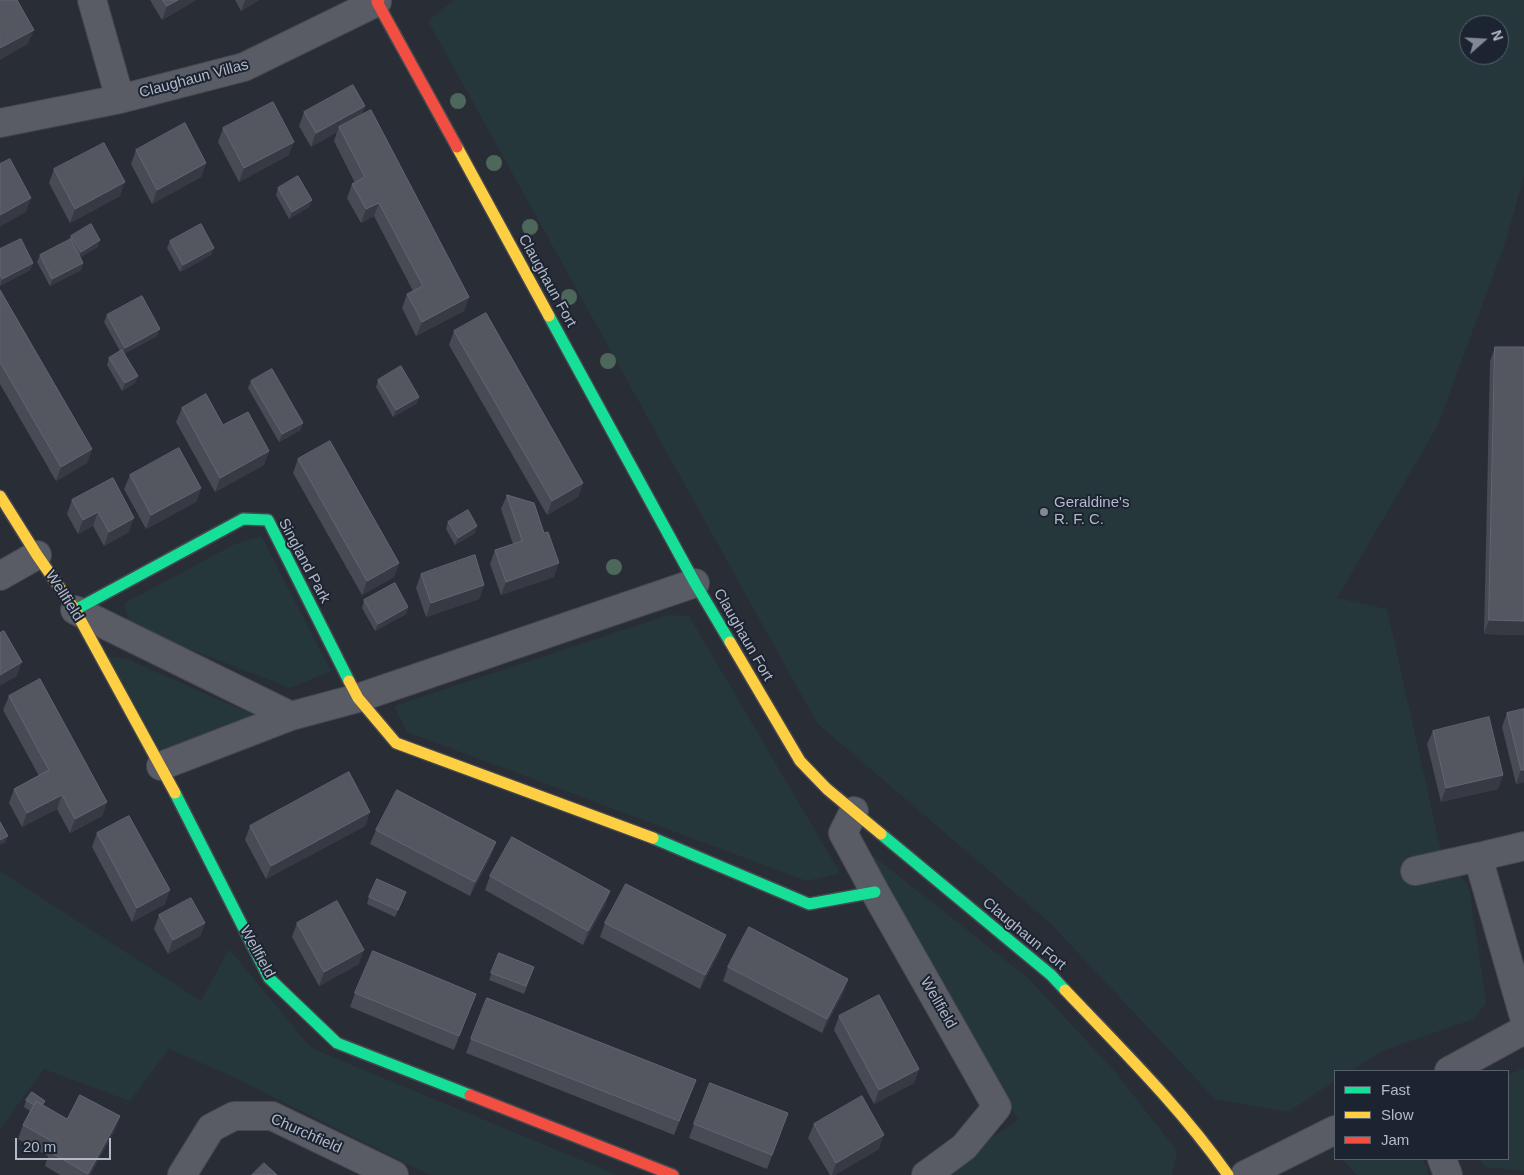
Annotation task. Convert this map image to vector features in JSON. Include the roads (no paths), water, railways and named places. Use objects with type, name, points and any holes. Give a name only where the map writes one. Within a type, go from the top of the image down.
[{"type":"street","points":[[92,0],[120,99]]},
{"type":"street","name":"Claughaun Villas","points":[[0,123],[120,99],[244,67],[378,1]]},
{"type":"street","name":"Claughaun Fort","points":[[378,1],[695,583],[800,761],[826,789],[1051,975],[1160,1091],[1228,1175]]},
{"type":"street","name":"Wellfield","points":[[0,496],[37,555],[75,610],[161,766],[269,978],[337,1043],[673,1175]]},
{"type":"street","name":"Singland Park","points":[[75,610],[243,519],[268,520],[358,698]]},
{"type":"street","points":[[0,576],[37,555]]},
{"type":"street","points":[[161,766],[291,716],[358,698],[695,583]]},
{"type":"street","points":[[75,610],[291,716]]},
{"type":"street","points":[[358,698],[396,743],[647,836],[809,904],[875,892]]},
{"type":"street","name":"Wellfield","points":[[854,811],[844,833],[875,892],[997,1107],[964,1147],[926,1175]]},
{"type":"street","points":[[1415,871],[1524,846]]},
{"type":"street","points":[[1478,857],[1524,1017]]},
{"type":"street","points":[[1451,1070],[1524,1030]]},
{"type":"street","name":"Churchfield","points":[[182,1175],[211,1128],[234,1116],[272,1116],[394,1175]]},
{"type":"street","points":[[1245,1175],[1334,1130]]},
{"type":"street","points":[[1442,1160],[1448,1175]]},
{"type":"place","name":"Geraldine's R. F. C.","points":[[1044,512]]}]
